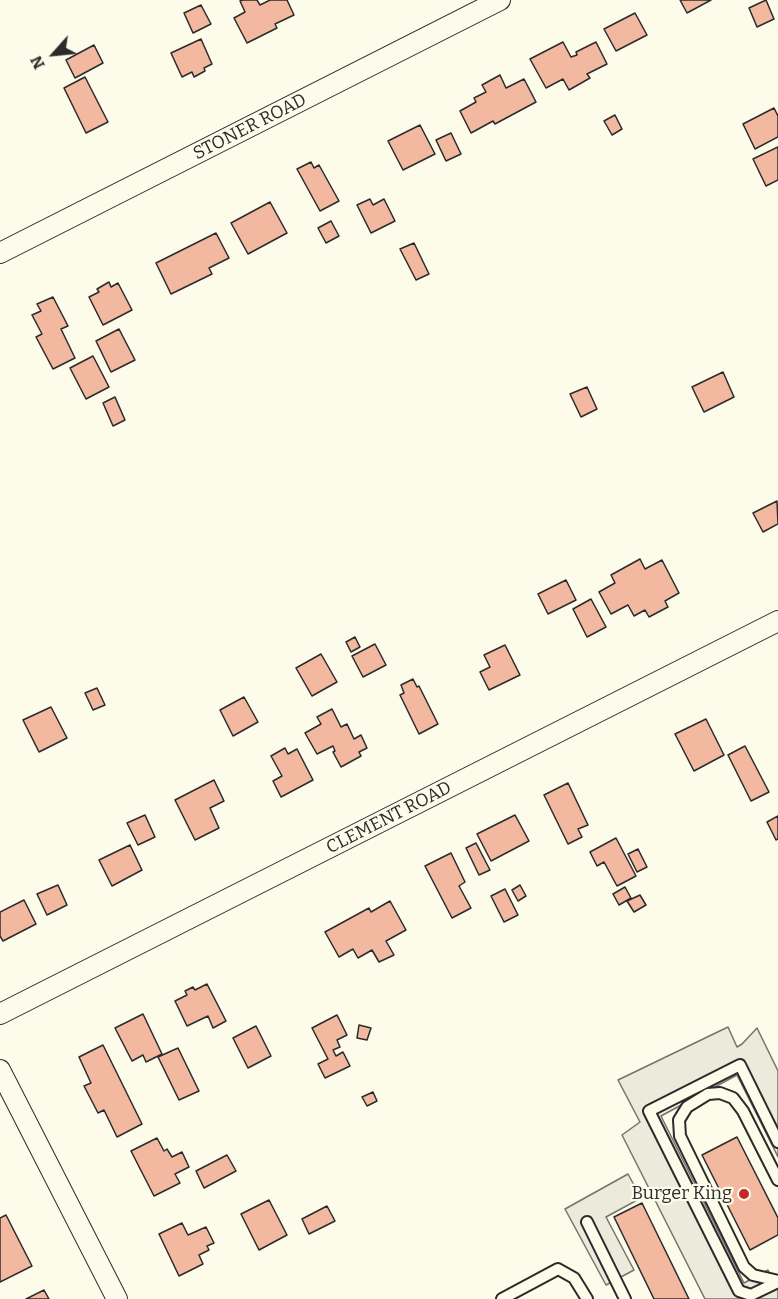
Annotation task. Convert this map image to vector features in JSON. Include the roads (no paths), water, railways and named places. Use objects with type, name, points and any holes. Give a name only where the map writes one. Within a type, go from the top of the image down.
[{"type":"street","name":"STONER ROAD","points":[[0,253],[500,0]]},
{"type":"street","name":"CLEMENT ROAD","points":[[0,1014],[778,621]]},
{"type":"street","points":[[0,1070],[117,1299]]},
{"type":"lane","points":[[778,1142],[740,1065],[649,1111],[739,1291],[751,1295],[778,1281]]},
{"type":"lane","points":[[778,1180],[743,1111],[733,1098],[720,1093],[708,1094],[687,1107],[679,1120],[680,1136],[744,1267],[753,1275],[778,1281]]},
{"type":"lane","points":[[587,1222],[625,1299]]},
{"type":"lane","points":[[502,1299],[558,1269],[574,1278],[587,1299]]},
{"type":"place","name":"Burger King","points":[[744,1194]]}]
